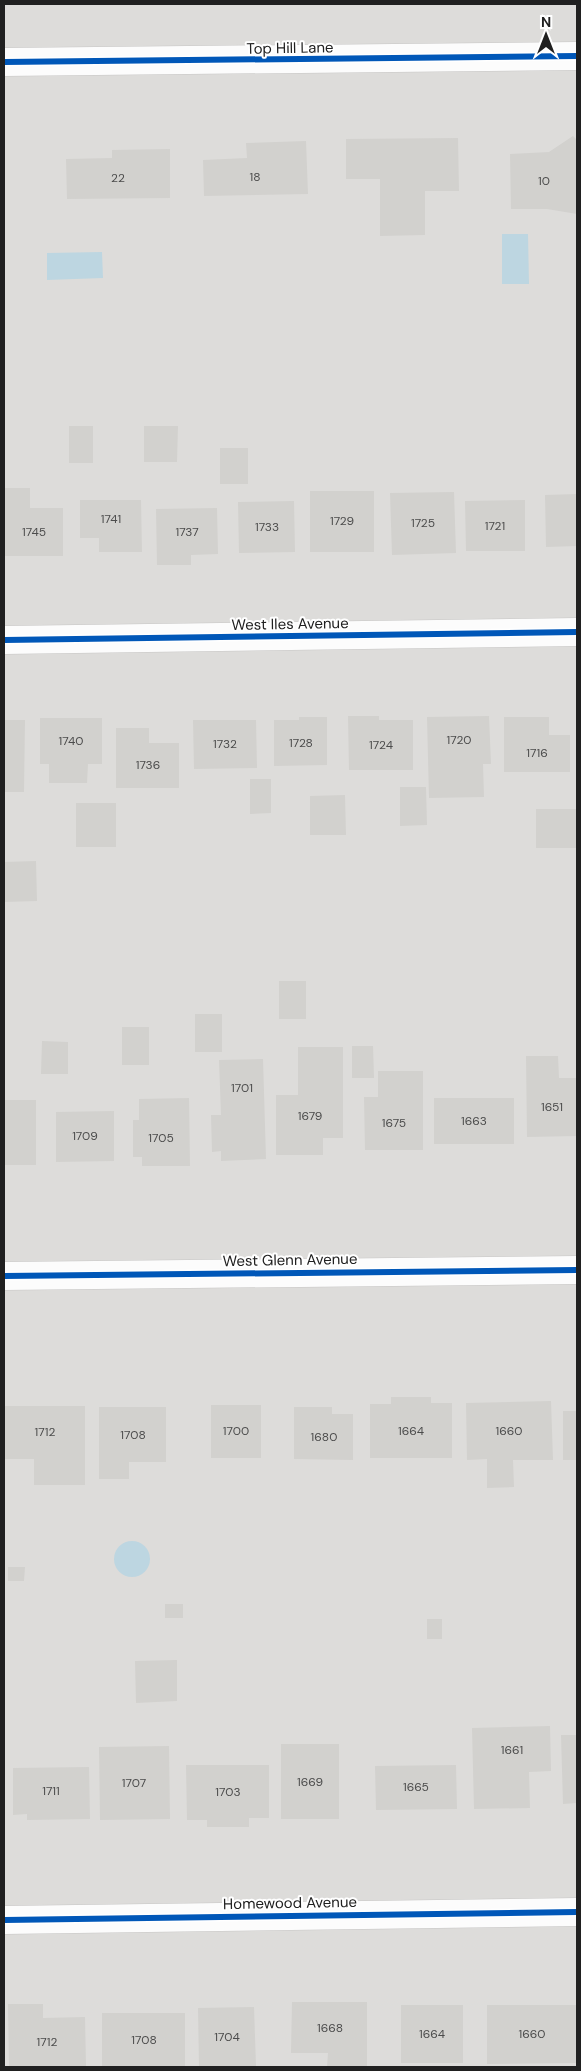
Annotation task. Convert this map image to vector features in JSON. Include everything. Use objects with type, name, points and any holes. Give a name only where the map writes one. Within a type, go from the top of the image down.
[{"type":"street","name":"Top Hill Lane","points":[[4,62],[577,56]]},
{"type":"street","name":"West Iles Avenue","points":[[4,640],[577,632]]},
{"type":"street","name":"West Glenn Avenue","points":[[4,1276],[577,1270]]},
{"type":"street","name":"Homewood Avenue","points":[[4,1920],[577,1912]]},
{"type":"shaded area","points":[[4,4],[577,4],[577,2067],[4,2067]]},
{"type":"water","points":[[502,234],[528,234],[529,284],[502,284]]},
{"type":"water","points":[[102,252],[103,278],[47,280],[47,253]]},
{"type":"water","points":[[132,1541],[139,1542],[145,1546],[149,1552],[149,1566],[145,1572],[139,1576],[132,1577],[125,1576],[119,1572],[115,1566],[114,1559],[115,1552],[119,1546],[125,1542]]},
{"type":"building","points":[[573,136],[577,140],[577,214],[547,209],[511,209],[510,154],[549,152]]},
{"type":"building","points":[[458,138],[459,191],[425,191],[425,235],[380,236],[380,179],[346,179],[346,139]]},
{"type":"building","points":[[306,141],[308,194],[204,196],[203,160],[247,158],[246,143]]},
{"type":"building","points":[[170,149],[170,198],[67,199],[66,159],[112,158],[112,150]]},
{"type":"building","points":[[69,426],[93,426],[93,463],[69,463]]},
{"type":"building","points":[[144,426],[178,426],[177,462],[144,462]]},
{"type":"building","points":[[220,448],[248,448],[248,484],[220,484]]},
{"type":"building","points":[[4,488],[30,488],[30,508],[63,508],[63,556],[4,556]]},
{"type":"building","points":[[310,491],[374,491],[374,552],[310,552]]},
{"type":"building","points":[[454,492],[456,553],[392,555],[390,493]]},
{"type":"building","points":[[577,494],[577,546],[546,547],[545,495]]},
{"type":"building","points":[[80,500],[141,500],[142,552],[99,552],[99,538],[80,538]]},
{"type":"building","points":[[525,500],[525,551],[466,551],[465,501]]},
{"type":"building","points":[[294,501],[295,552],[239,553],[238,502]]},
{"type":"building","points":[[217,508],[218,554],[191,555],[191,565],[157,565],[156,509]]},
{"type":"building","points":[[348,716],[379,716],[379,720],[413,720],[413,770],[349,770]]},
{"type":"building","points":[[489,716],[491,764],[483,764],[484,797],[429,798],[427,717]]},
{"type":"building","points":[[299,717],[327,717],[327,765],[274,766],[274,720],[299,720]]},
{"type":"building","points":[[504,717],[549,717],[549,735],[570,735],[570,772],[504,772]]},
{"type":"building","points":[[40,718],[102,718],[102,764],[88,764],[87,783],[49,783],[49,764],[40,764]]},
{"type":"building","points":[[4,720],[25,720],[24,792],[4,792]]},
{"type":"building","points":[[193,720],[256,720],[257,768],[194,769]]},
{"type":"building","points":[[116,728],[149,728],[149,743],[179,743],[179,788],[116,788]]},
{"type":"building","points":[[250,779],[271,779],[271,813],[250,814]]},
{"type":"building","points":[[400,787],[426,787],[427,825],[400,826]]},
{"type":"building","points":[[345,795],[346,835],[310,835],[310,796]]},
{"type":"building","points":[[76,803],[116,803],[116,847],[76,847]]},
{"type":"building","points":[[536,809],[577,809],[577,848],[536,848]]},
{"type":"building","points":[[36,861],[37,901],[4,902],[4,862]]},
{"type":"building","points":[[279,981],[306,981],[306,1019],[279,1019]]},
{"type":"building","points":[[195,1014],[222,1014],[222,1052],[195,1052]]},
{"type":"building","points":[[122,1027],[149,1027],[149,1065],[122,1065]]},
{"type":"building","points":[[42,1041],[68,1042],[68,1074],[41,1074]]},
{"type":"building","points":[[352,1046],[373,1046],[374,1078],[352,1078]]},
{"type":"building","points":[[298,1047],[343,1047],[343,1138],[323,1138],[323,1155],[276,1155],[276,1095],[298,1095]]},
{"type":"building","points":[[526,1056],[558,1056],[559,1078],[577,1078],[577,1136],[527,1137]]},
{"type":"building","points":[[263,1059],[266,1159],[221,1161],[221,1151],[212,1152],[211,1115],[221,1115],[219,1060]]},
{"type":"building","points":[[378,1071],[423,1071],[423,1150],[365,1150],[364,1097],[378,1097]]},
{"type":"building","points":[[189,1098],[190,1166],[142,1166],[142,1157],[133,1157],[133,1120],[139,1120],[139,1099]]},
{"type":"building","points":[[434,1098],[514,1098],[514,1144],[434,1144]]},
{"type":"building","points":[[4,1100],[36,1100],[36,1165],[4,1165]]},
{"type":"building","points":[[114,1111],[114,1161],[56,1162],[56,1112]]},
{"type":"building","points":[[391,1397],[431,1397],[431,1403],[452,1403],[452,1458],[370,1458],[370,1404],[391,1404]]},
{"type":"building","points":[[551,1401],[553,1460],[513,1460],[514,1487],[487,1488],[487,1459],[467,1460],[466,1403]]},
{"type":"building","points":[[211,1405],[261,1405],[261,1458],[211,1458]]},
{"type":"building","points":[[5,1406],[85,1406],[85,1485],[34,1485],[34,1459],[5,1459]]},
{"type":"building","points":[[99,1407],[166,1407],[166,1462],[129,1462],[129,1479],[99,1479]]},
{"type":"building","points":[[294,1407],[332,1407],[332,1414],[353,1414],[353,1460],[294,1459]]},
{"type":"building","points":[[563,1411],[577,1411],[577,1460],[563,1460]]},
{"type":"building","points":[[8,1567],[25,1567],[24,1581],[8,1581]]},
{"type":"building","points":[[165,1604],[183,1604],[183,1618],[165,1618]]},
{"type":"building","points":[[427,1619],[442,1619],[442,1639],[427,1639]]},
{"type":"building","points":[[177,1660],[177,1701],[136,1703],[135,1661]]},
{"type":"building","points":[[550,1726],[551,1771],[529,1772],[530,1808],[474,1809],[472,1728]]},
{"type":"building","points":[[561,1735],[577,1735],[577,1803],[563,1804]]},
{"type":"building","points":[[281,1744],[339,1744],[339,1819],[281,1819]]},
{"type":"building","points":[[169,1746],[170,1819],[100,1820],[99,1747]]},
{"type":"building","points":[[186,1765],[269,1765],[269,1818],[249,1818],[249,1827],[207,1827],[207,1820],[187,1820]]},
{"type":"building","points":[[456,1765],[457,1809],[376,1810],[375,1766]]},
{"type":"building","points":[[89,1767],[90,1819],[27,1820],[27,1814],[13,1815],[13,1768]]},
{"type":"building","points":[[292,2002],[367,2002],[367,2067],[327,2067],[328,2053],[291,2053]]},
{"type":"building","points":[[8,2004],[43,2004],[43,2018],[85,2017],[86,2066],[9,2067]]},
{"type":"building","points":[[401,2005],[463,2005],[463,2063],[401,2063]]},
{"type":"building","points":[[487,2005],[576,2005],[576,2063],[487,2064]]},
{"type":"building","points":[[254,2007],[256,2066],[199,2067],[198,2008]]},
{"type":"building","points":[[102,2013],[185,2013],[185,2067],[102,2067]]},
{"type":"cycle path","points":[[4,62],[577,56]]},
{"type":"cycle path","points":[[4,640],[577,632]]},
{"type":"cycle path","points":[[4,1276],[577,1270]]},
{"type":"cycle path","points":[[4,1920],[577,1912]]}]
